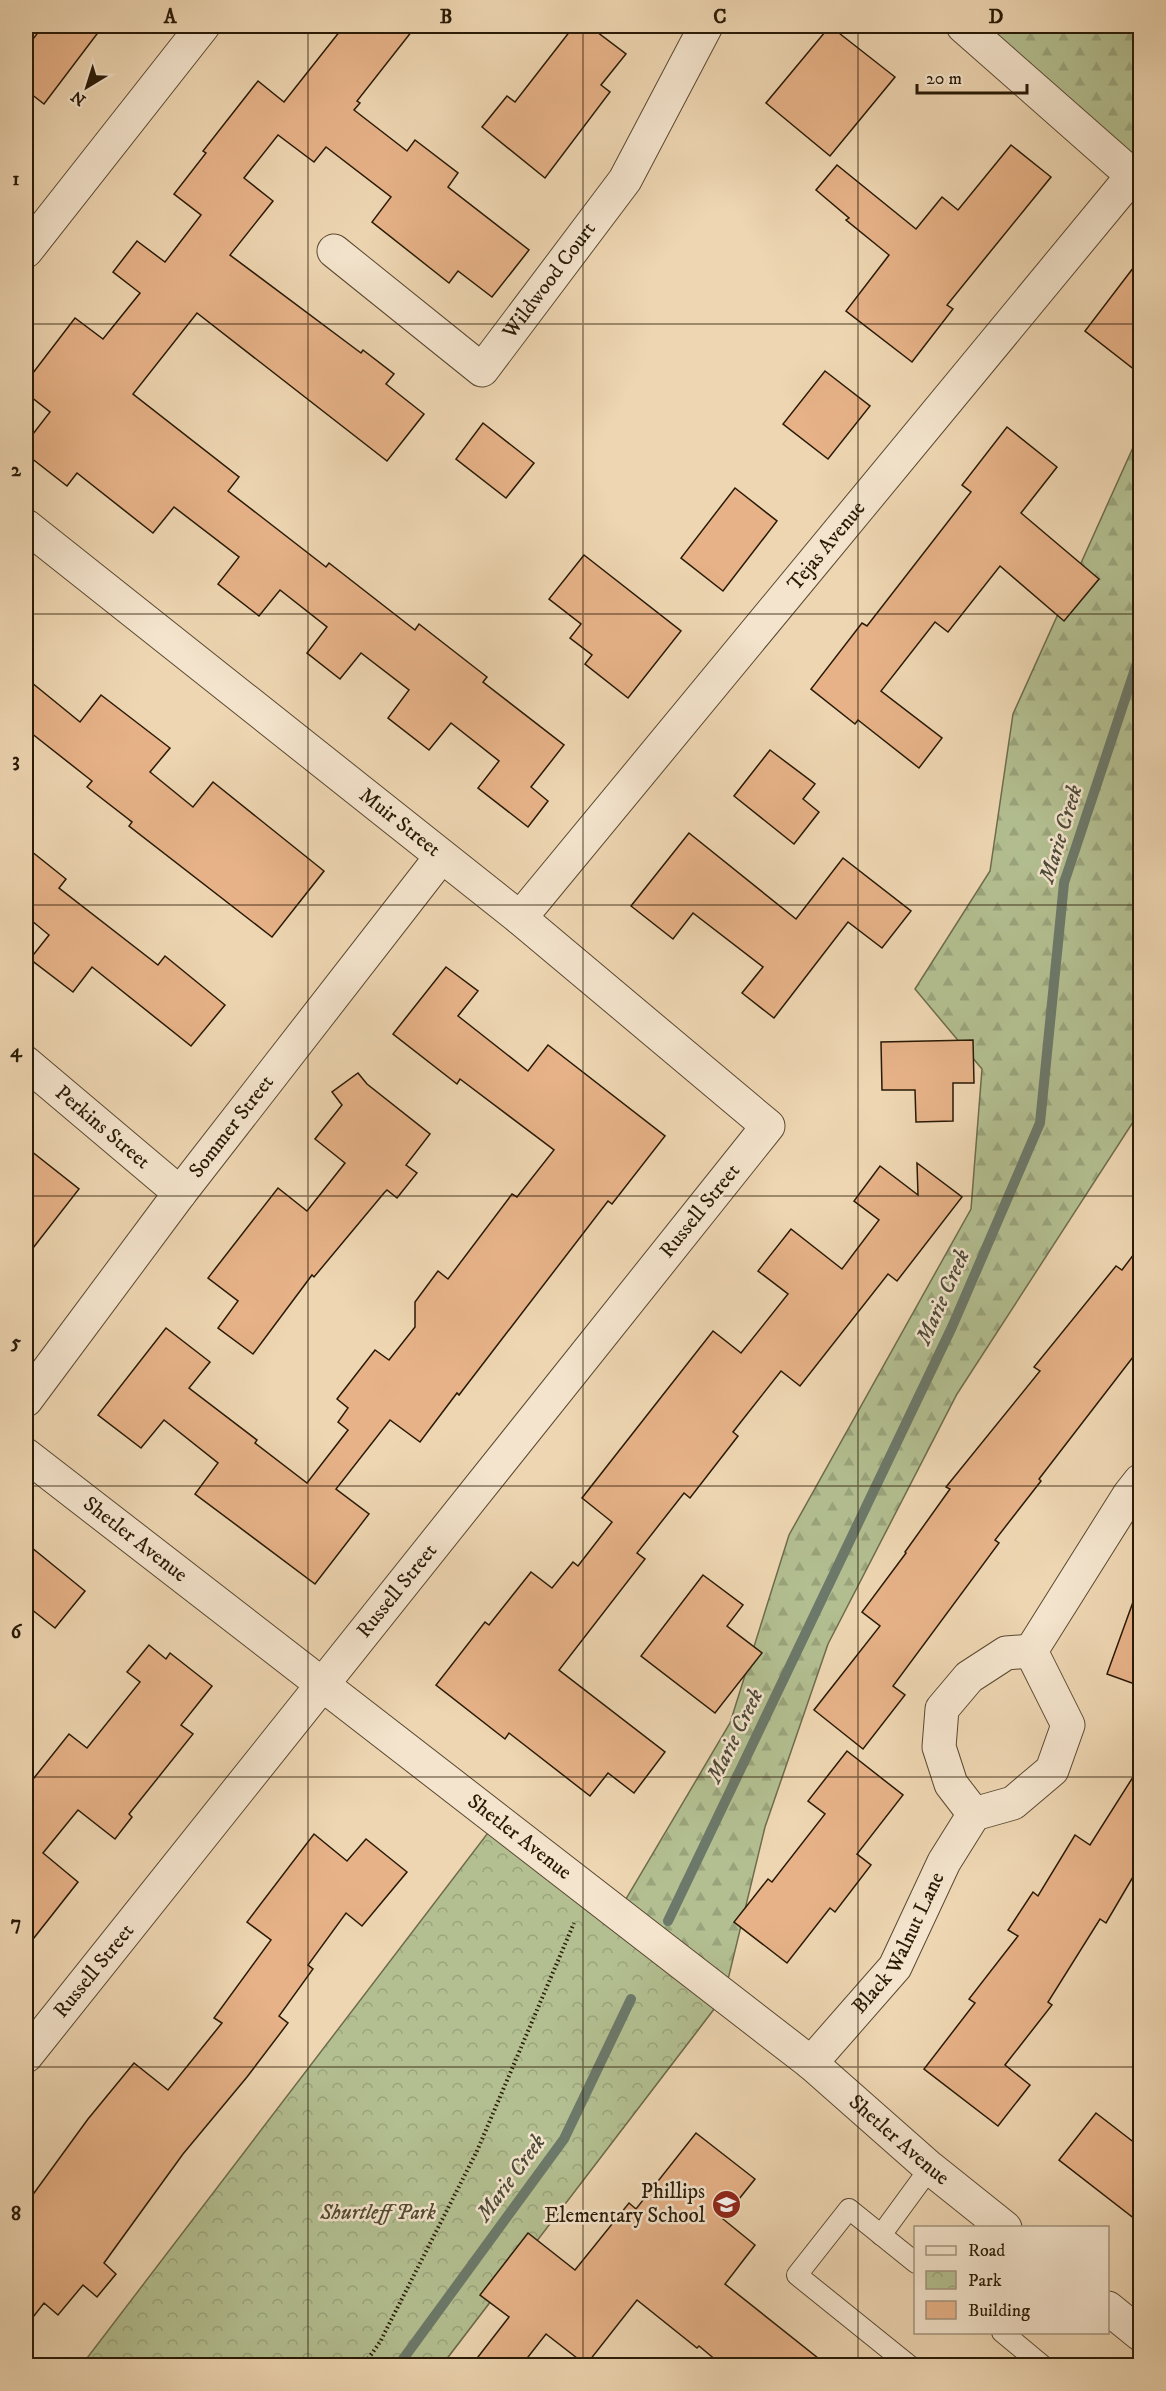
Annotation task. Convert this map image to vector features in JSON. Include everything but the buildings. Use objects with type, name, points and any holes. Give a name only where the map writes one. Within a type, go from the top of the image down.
[{"type":"street","points":[[26,251],[203,26]]},
{"type":"street","name":"Wildwood Court","points":[[334,251],[483,370],[625,180],[706,26]]},
{"type":"street","points":[[963,26],[1137,178]]},
{"type":"street","name":"Tejas Avenue","points":[[520,918],[1137,178]]},
{"type":"street","name":"Muir Street","points":[[26,526],[520,918],[768,1126]]},
{"type":"street","name":"Sommer Street","points":[[26,1400],[180,1193],[441,857]]},
{"type":"street","name":"Perkins Street","points":[[26,1063],[180,1193]]},
{"type":"street","name":"Russell Street","points":[[26,2056],[768,1126]]},
{"type":"street","name":"Shetler Avenue","points":[[26,1455],[321,1686],[811,2063],[930,2168],[1002,2226]]},
{"type":"street","points":[[1031,1650],[1140,1481]]},
{"type":"street","points":[[1031,1650],[1068,1725],[1052,1770],[1013,1803],[974,1814],[951,1784],[939,1747],[942,1709],[969,1677],[1006,1653],[1031,1650]]},
{"type":"street","name":"Black Walnut Lane","points":[[811,2063],[895,1967],[944,1862],[974,1814]]},
{"type":"street","points":[[1109,2310],[1140,2334]]},
{"type":"lane","points":[[881,2235],[930,2168]]},
{"type":"lane","points":[[910,2366],[797,2275],[849,2209],[914,2262]]},
{"type":"lane","points":[[1004,2334],[1043,2366]]},
{"type":"path","points":[[363,2366],[380,2342],[477,2151],[588,1892]]},
{"type":"green space","points":[[963,26],[1140,26],[1140,244],[1133,175]]},
{"type":"green space","points":[[1140,432],[1140,905],[1137,915],[1135,1119],[957,1394],[828,1644],[765,1827],[724,1996],[442,2365],[477,2151],[730,1723],[789,1535],[971,1209],[982,1069],[915,989],[990,871],[1013,714]]},
{"type":"green space","name":"Shurtleff Park","points":[[497,1821],[724,1996],[442,2365],[81,2366]]},
{"type":"waterway","name":"Marie Creek","points":[[1133,26],[1140,36]]},
{"type":"waterway","name":"Marie Creek","points":[[668,1921],[952,1327],[1040,1123],[1064,883],[1140,654]]},
{"type":"waterway","name":"Marie Creek","points":[[398,2366],[564,2139],[631,1999]]},
{"type":"place","name":"Phillips Elementary School","points":[[726,2204]]}]
